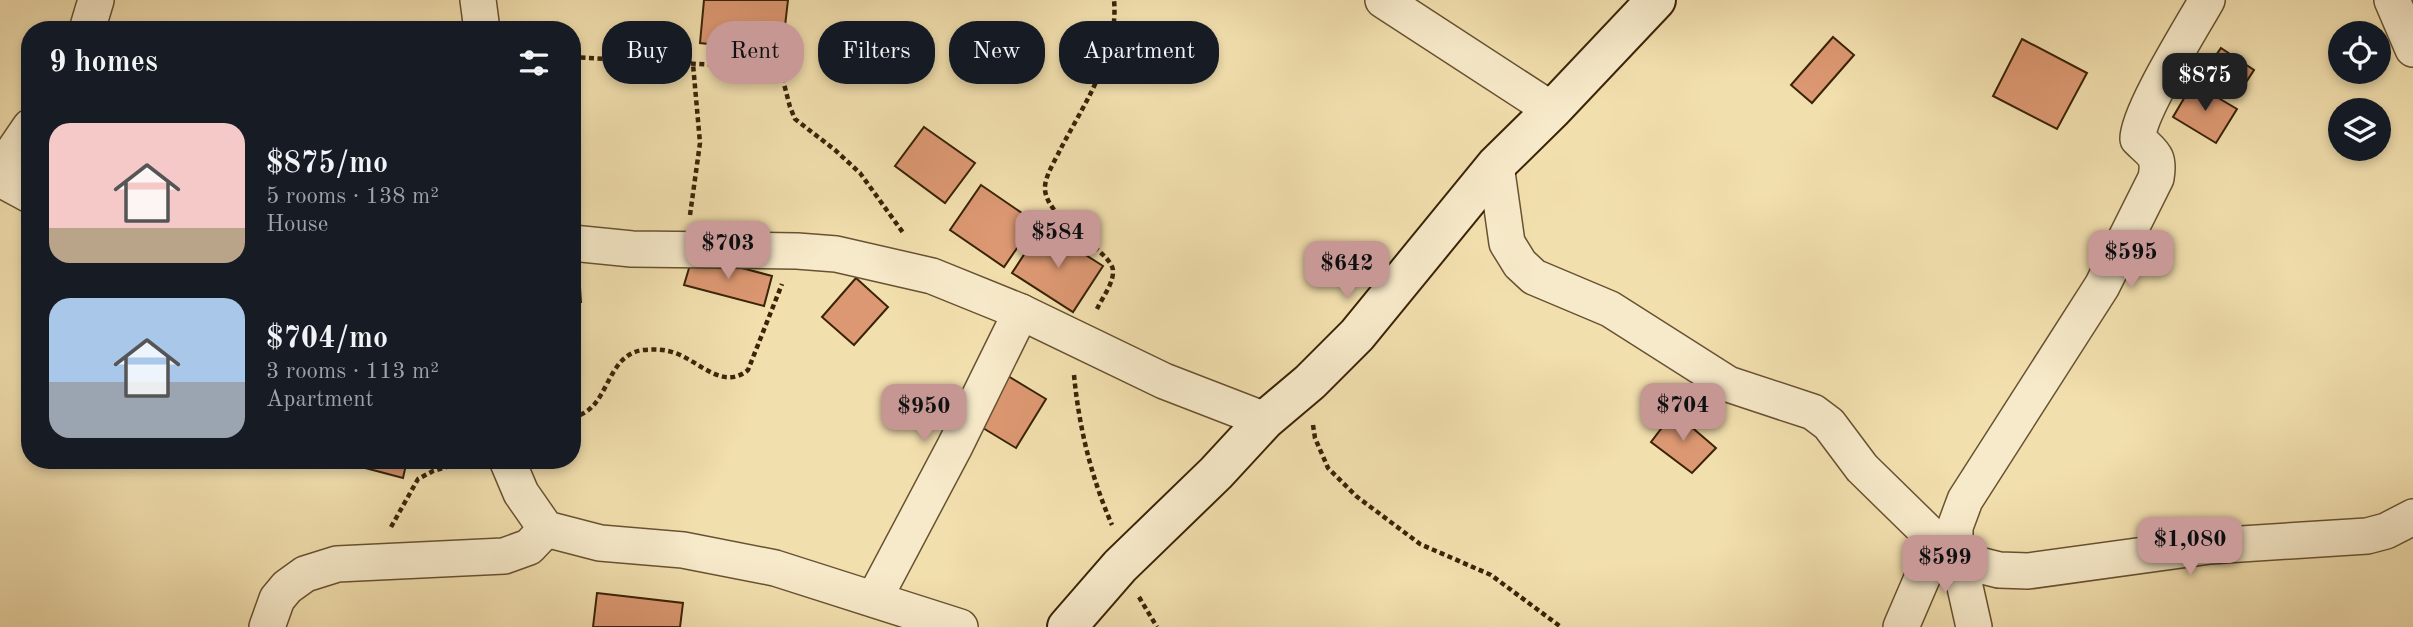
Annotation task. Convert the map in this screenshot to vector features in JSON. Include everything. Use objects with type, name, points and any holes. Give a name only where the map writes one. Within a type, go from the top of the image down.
[{"type":"street","points":[[90,21],[96,0]]},
{"type":"street","points":[[478,0],[481,21]]},
{"type":"street","points":[[1383,0],[1552,110]]},
{"type":"street","points":[[1067,627],[1130,556],[1265,420],[1310,382],[1357,335],[1496,165],[1656,0]]},
{"type":"street","points":[[1901,627],[1947,550],[1965,500],[2102,286],[2156,178],[2156,156],[2138,139],[2138,131],[2156,90],[2207,0]]},
{"type":"street","points":[[2393,0],[2413,5]]},
{"type":"street","points":[[2393,0],[2413,49]]},
{"type":"street","points":[[0,171],[21,140]]},
{"type":"street","points":[[1496,165],[1507,243],[1520,264],[1534,277],[1610,309],[1728,384],[1813,412],[1829,424],[1862,468],[1947,550],[1963,578],[1974,627]]},
{"type":"street","points":[[0,179],[21,190]]},
{"type":"street","points":[[581,244],[632,249],[836,254],[932,276],[1021,312],[1164,381],[1265,420]]},
{"type":"street","points":[[874,599],[955,446],[1021,312]]},
{"type":"street","points":[[511,469],[521,493],[545,529],[600,543],[683,550],[775,568],[960,627]]},
{"type":"street","points":[[1947,550],[1999,570],[2028,571],[2210,546],[2367,536],[2386,531],[2413,517]]},
{"type":"street","points":[[267,627],[277,599],[305,574],[349,563],[504,556],[529,547],[545,529]]},
{"type":"path","points":[[1114,0],[1108,54],[1044,188],[1048,202],[1068,225],[1110,260],[1113,269],[1112,280],[1075,338],[1077,412],[1099,496],[1112,526],[1130,556]]},
{"type":"path","points":[[581,58],[752,67],[776,73],[783,80],[795,119],[860,173],[932,276]]},
{"type":"path","points":[[684,250],[700,144],[693,64]]},
{"type":"path","points":[[581,414],[591,410],[614,369],[625,358],[639,351],[660,349],[677,353],[722,377],[740,377],[748,370],[770,310],[797,251]]},
{"type":"path","points":[[1310,382],[1315,438],[1328,468],[1356,496],[1420,544],[1491,575],[1561,627]]},
{"type":"path","points":[[388,532],[418,479],[440,469]]},
{"type":"building","points":[[704,0],[788,0],[786,21],[706,21],[706,44],[700,43]]},
{"type":"building","points":[[1833,37],[1854,55],[1812,103],[1791,85]]},
{"type":"building","points":[[2022,39],[2087,73],[2057,129],[1993,96]]},
{"type":"building","points":[[2221,48],[2254,70],[2237,96],[2203,74]]},
{"type":"building","points":[[2193,83],[2237,109],[2216,143],[2173,117]]},
{"type":"building","points":[[924,127],[975,163],[945,203],[895,166]]},
{"type":"building","points":[[981,185],[1035,222],[1004,267],[950,230]]},
{"type":"building","points":[[1042,227],[1103,266],[1073,312],[1012,273]]},
{"type":"building","points":[[693,255],[772,276],[764,306],[684,285]]},
{"type":"building","points":[[856,278],[888,307],[854,345],[822,317]]},
{"type":"building","points":[[1008,376],[1046,399],[1016,448],[978,425]]},
{"type":"building","points":[[1674,412],[1716,448],[1692,473],[1651,442]]},
{"type":"building","points":[[369,469],[405,469],[403,478]]},
{"type":"building","points":[[597,593],[683,603],[680,627],[593,627]]}]
